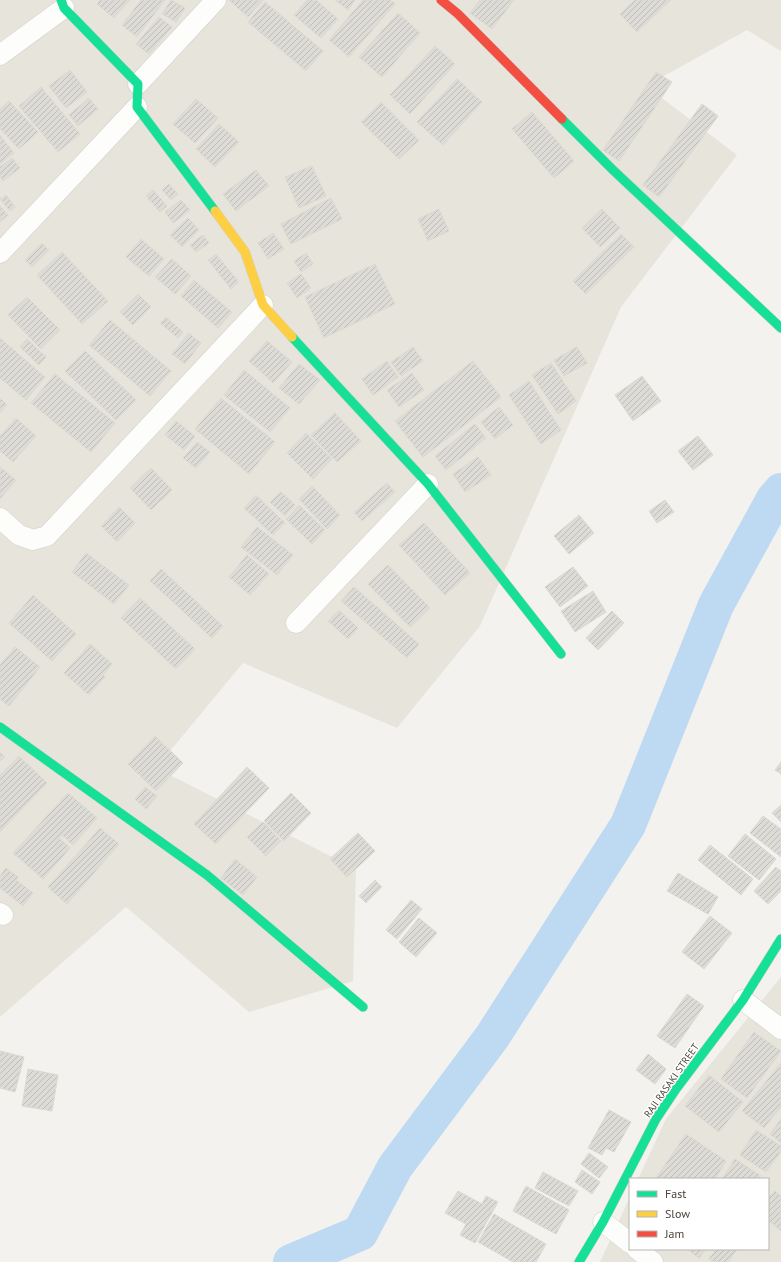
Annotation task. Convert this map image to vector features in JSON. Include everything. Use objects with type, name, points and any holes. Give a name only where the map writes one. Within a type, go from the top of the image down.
[{"type":"street","points":[[216,0],[138,84],[137,107],[245,252],[263,305],[428,484],[561,654]]},
{"type":"street","points":[[441,0],[458,14],[613,170],[781,328]]},
{"type":"street","points":[[0,55],[62,4],[138,84]]},
{"type":"street","points":[[0,253],[137,107]]},
{"type":"street","points":[[0,518],[18,535],[32,540],[47,536],[263,305]]},
{"type":"street","points":[[296,623],[428,484]]},
{"type":"street","points":[[0,727],[207,875],[364,1007]]},
{"type":"street","name":"RAJI RASAKI STREET","points":[[579,1262],[603,1222],[656,1120],[676,1089],[743,1000],[781,939]]},
{"type":"street","points":[[743,1000],[781,1029]]},
{"type":"street","points":[[603,1222],[629,1242]]},
{"type":"street","points":[[638,1250],[653,1262]]},
{"type":"shaded area","points":[[0,0],[781,0],[781,51],[747,30],[646,86],[737,155],[621,307],[480,626],[397,728],[243,663],[156,768],[356,869],[353,981],[249,1012],[126,907],[0,1017]]},
{"type":"shaded area","points":[[781,977],[781,1262],[600,1262],[629,1199],[629,1250],[769,1250],[769,1178],[638,1178],[666,1119]]},
{"type":"building","points":[[100,0],[130,0],[114,18],[97,4]]},
{"type":"building","points":[[141,0],[165,0],[137,37],[122,25]]},
{"type":"building","points":[[171,0],[185,8],[176,22],[162,14]]},
{"type":"building","points":[[229,0],[263,0],[248,17]]},
{"type":"building","points":[[307,0],[316,0],[338,19],[321,38],[294,15]]},
{"type":"building","points":[[335,0],[355,0],[348,10]]},
{"type":"building","points":[[363,0],[390,0],[395,4],[349,57],[329,40]]},
{"type":"building","points":[[480,0],[514,0],[492,29],[470,13]]},
{"type":"building","points":[[635,0],[671,0],[637,32],[620,14]]},
{"type":"building","points":[[265,2],[323,51],[306,71],[248,22]]},
{"type":"building","points":[[398,13],[420,33],[382,77],[359,57]]},
{"type":"building","points":[[159,17],[172,27],[149,54],[136,44]]},
{"type":"building","points":[[435,46],[455,64],[410,114],[390,95]]},
{"type":"building","points":[[70,70],[87,92],[66,108],[49,86]]},
{"type":"building","points":[[656,72],[672,82],[619,161],[603,150]]},
{"type":"building","points":[[457,79],[482,102],[443,145],[417,122]]},
{"type":"building","points":[[41,87],[80,134],[58,152],[19,106]]},
{"type":"building","points":[[89,98],[98,109],[78,126],[69,115]]},
{"type":"building","points":[[196,99],[218,118],[195,143],[173,124]]},
{"type":"building","points":[[9,101],[38,132],[19,149],[0,129],[0,109]]},
{"type":"building","points":[[381,102],[419,140],[399,159],[361,122]]},
{"type":"building","points":[[702,104],[718,116],[659,197],[643,185]]},
{"type":"building","points":[[532,112],[574,161],[554,178],[512,129]]},
{"type":"building","points":[[219,124],[239,142],[215,167],[196,149]]},
{"type":"building","points":[[0,135],[14,153],[0,164]]},
{"type":"building","points":[[12,158],[20,168],[3,181],[0,177],[0,167]]},
{"type":"building","points":[[312,166],[326,196],[299,208],[285,177]]},
{"type":"building","points":[[256,170],[269,186],[236,211],[223,194]]},
{"type":"building","points":[[169,184],[178,194],[171,200],[162,190]]},
{"type":"building","points":[[153,190],[167,206],[160,212],[146,196]]},
{"type":"building","points":[[6,195],[15,207],[10,211],[0,199]]},
{"type":"building","points":[[331,198],[342,219],[291,244],[281,224]]},
{"type":"building","points":[[181,200],[190,210],[173,223],[165,212]]},
{"type":"building","points":[[0,206],[8,215],[0,222]]},
{"type":"building","points":[[439,209],[449,231],[428,241],[418,219]]},
{"type":"building","points":[[602,209],[620,228],[600,247],[582,228]]},
{"type":"building","points":[[188,218],[199,230],[182,247],[170,235]]},
{"type":"building","points":[[273,233],[284,249],[268,259],[258,243]]},
{"type":"building","points":[[621,234],[634,247],[586,294],[573,281]]},
{"type":"building","points":[[203,235],[209,243],[196,252],[190,245]]},
{"type":"building","points":[[141,239],[164,259],[149,276],[126,257]]},
{"type":"building","points":[[42,243],[49,250],[32,267],[25,260]]},
{"type":"building","points":[[62,252],[108,301],[82,324],[37,275]]},
{"type":"building","points":[[306,253],[313,264],[301,272],[294,261]]},
{"type":"building","points":[[216,254],[239,282],[231,289],[208,260]]},
{"type":"building","points":[[172,259],[191,276],[175,294],[155,277]]},
{"type":"building","points":[[375,264],[395,304],[324,338],[305,297]]},
{"type":"building","points":[[301,274],[311,288],[297,298],[287,283]]},
{"type":"building","points":[[194,280],[232,312],[218,328],[181,296]]},
{"type":"building","points":[[138,294],[151,307],[133,325],[120,312]]},
{"type":"building","points":[[27,297],[60,330],[41,349],[8,315]]},
{"type":"building","points":[[166,317],[183,332],[178,338],[160,323]]},
{"type":"building","points":[[110,320],[171,371],[150,396],[89,345]]},
{"type":"building","points":[[189,333],[201,343],[185,364],[172,354]]},
{"type":"building","points":[[0,338],[45,377],[26,400],[0,378]]},
{"type":"building","points":[[27,339],[46,357],[39,365],[20,347]]},
{"type":"building","points":[[267,341],[292,362],[273,383],[249,361]]},
{"type":"building","points":[[413,347],[423,361],[401,376],[391,362]]},
{"type":"building","points":[[577,347],[587,363],[564,376],[554,360]]},
{"type":"building","points":[[85,351],[136,400],[116,420],[65,371]]},
{"type":"building","points":[[387,361],[398,377],[373,395],[362,379]]},
{"type":"building","points":[[473,361],[501,397],[423,457],[395,421]]},
{"type":"building","points":[[551,363],[576,401],[558,414],[532,375]]},
{"type":"building","points":[[299,364],[320,380],[299,404],[279,388]]},
{"type":"building","points":[[244,370],[290,408],[270,432],[224,395]]},
{"type":"building","points":[[412,373],[424,390],[399,407],[387,390]]},
{"type":"building","points":[[55,374],[115,423],[91,452],[31,403]]},
{"type":"building","points":[[642,376],[661,401],[633,421],[615,395]]},
{"type":"building","points":[[529,381],[561,430],[541,444],[509,395]]},
{"type":"building","points":[[0,398],[7,405],[0,413]]},
{"type":"building","points":[[221,398],[275,442],[249,474],[195,429]]},
{"type":"building","points":[[499,407],[513,425],[495,439],[481,422]]},
{"type":"building","points":[[335,413],[361,441],[337,462],[311,435]]},
{"type":"building","points":[[16,418],[36,436],[13,462],[0,451],[0,436]]},
{"type":"building","points":[[176,421],[195,436],[184,450],[165,435]]},
{"type":"building","points":[[475,424],[486,438],[446,470],[435,456]]},
{"type":"building","points":[[306,433],[332,459],[313,479],[287,453]]},
{"type":"building","points":[[698,436],[713,455],[693,470],[678,451]]},
{"type":"building","points":[[197,442],[210,452],[196,468],[183,458]]},
{"type":"building","points":[[478,457],[491,475],[465,492],[453,474]]},
{"type":"building","points":[[0,467],[16,480],[0,499]]},
{"type":"building","points":[[151,468],[172,490],[151,510],[130,488]]},
{"type":"building","points":[[387,483],[395,492],[362,521],[354,512]]},
{"type":"building","points":[[312,486],[340,515],[327,529],[299,499]]},
{"type":"building","points":[[281,492],[295,505],[285,516],[270,502]]},
{"type":"building","points":[[256,495],[285,523],[273,535],[244,508]]},
{"type":"building","points":[[665,500],[674,512],[657,523],[649,511]]},
{"type":"building","points":[[299,505],[325,530],[312,544],[286,519]]},
{"type":"building","points":[[119,507],[135,523],[117,542],[101,526]]},
{"type":"building","points":[[579,515],[594,533],[569,554],[554,536]]},
{"type":"building","points":[[424,523],[470,573],[445,595],[399,545]]},
{"type":"building","points":[[257,527],[293,555],[277,575],[241,547]]},
{"type":"building","points":[[86,553],[129,585],[114,604],[72,572]]},
{"type":"building","points":[[247,555],[269,574],[250,595],[229,577]]},
{"type":"building","points":[[388,565],[430,608],[410,627],[368,584]]},
{"type":"building","points":[[573,567],[588,586],[560,607],[545,587]]},
{"type":"building","points":[[161,569],[223,626],[212,638],[150,581]]},
{"type":"building","points":[[354,587],[419,644],[407,658],[341,601]]},
{"type":"building","points":[[593,591],[606,612],[575,632],[561,611]]},
{"type":"building","points":[[33,595],[76,634],[52,661],[9,623]]},
{"type":"building","points":[[140,598],[195,649],[176,669],[121,618]]},
{"type":"building","points":[[339,610],[358,628],[348,639],[328,621]]},
{"type":"building","points":[[612,611],[624,623],[598,650],[586,638]]},
{"type":"building","points":[[90,644],[112,664],[103,675],[105,677],[89,695],[64,673]]},
{"type":"building","points":[[15,647],[40,667],[9,706],[0,699],[0,665]]},
{"type":"building","points":[[155,736],[183,763],[156,791],[128,764]]},
{"type":"building","points":[[0,752],[5,757],[0,761]]},
{"type":"building","points":[[19,756],[47,783],[0,832],[0,775]]},
{"type":"building","points":[[781,762],[781,774],[775,770]]},
{"type":"building","points":[[247,767],[269,788],[216,844],[194,824]]},
{"type":"building","points":[[145,787],[157,796],[146,809],[135,799]]},
{"type":"building","points":[[68,793],[97,818],[73,845],[62,835],[59,838],[70,848],[43,879],[13,853]]},
{"type":"building","points":[[291,793],[311,813],[284,841],[264,821]]},
{"type":"building","points":[[781,805],[781,822],[772,813]]},
{"type":"building","points":[[763,816],[781,829],[781,857],[750,833]]},
{"type":"building","points":[[263,822],[281,841],[266,856],[247,837]]},
{"type":"building","points":[[100,828],[119,844],[67,904],[48,887]]},
{"type":"building","points":[[358,833],[375,851],[347,877],[330,859]]},
{"type":"building","points":[[745,834],[776,859],[759,880],[728,856]]},
{"type":"building","points":[[710,845],[753,879],[741,895],[698,860]]},
{"type":"building","points":[[235,859],[257,877],[243,895],[221,878]]},
{"type":"building","points":[[776,867],[781,871],[781,891],[768,904],[754,891]]},
{"type":"building","points":[[6,868],[18,877],[16,880],[33,893],[23,906],[0,888],[0,876]]},
{"type":"building","points":[[678,873],[718,897],[708,914],[667,891]]},
{"type":"building","points":[[375,880],[382,887],[366,903],[359,896]]},
{"type":"building","points":[[411,900],[422,909],[397,939],[386,930]]},
{"type":"building","points":[[710,916],[732,933],[704,969],[682,952]]},
{"type":"building","points":[[419,918],[437,933],[416,957],[399,942]]},
{"type":"building","points":[[687,994],[704,1006],[675,1048],[657,1036]]},
{"type":"building","points":[[754,1032],[781,1051],[747,1098],[721,1079]]},
{"type":"building","points":[[0,1051],[24,1057],[15,1092],[0,1088]]},
{"type":"building","points":[[648,1054],[666,1069],[655,1084],[636,1070]]},
{"type":"building","points":[[781,1063],[781,1107],[764,1128],[742,1111]]},
{"type":"building","points":[[28,1069],[58,1075],[52,1111],[22,1106]]},
{"type":"building","points":[[709,1075],[743,1102],[719,1132],[685,1106]]},
{"type":"building","points":[[609,1110],[631,1122],[614,1152],[606,1148],[602,1155],[588,1148]]},
{"type":"building","points":[[781,1119],[781,1143],[770,1134]]},
{"type":"building","points":[[756,1130],[781,1146],[781,1151],[766,1172],[740,1155]]},
{"type":"building","points":[[686,1134],[726,1161],[716,1178],[656,1178]]},
{"type":"building","points":[[589,1153],[608,1167],[599,1178],[581,1164]]},
{"type":"building","points":[[735,1159],[761,1176],[759,1178],[723,1178]]},
{"type":"building","points":[[582,1170],[600,1182],[592,1194],[575,1182]]},
{"type":"building","points":[[543,1172],[578,1191],[569,1206],[535,1188]]},
{"type":"building","points":[[526,1186],[569,1210],[556,1234],[513,1211]]},
{"type":"building","points":[[458,1191],[482,1204],[486,1196],[498,1202],[475,1243],[460,1235],[466,1224],[445,1213]]},
{"type":"building","points":[[775,1191],[781,1196],[781,1231],[769,1221],[769,1197]]},
{"type":"building","points":[[494,1214],[546,1244],[536,1262],[513,1262],[478,1242]]},
{"type":"building","points":[[688,1250],[705,1250],[699,1258]]},
{"type":"building","points":[[715,1250],[736,1250],[728,1262],[714,1262],[709,1259]]},
{"type":"waterway","points":[[291,1262],[360,1233],[395,1167],[492,1037],[628,825],[716,605],[774,499],[781,491]]},
{"type":"traffic: fast","points":[[61,0],[64,8],[138,84],[137,107],[215,211]]},
{"type":"traffic: fast","points":[[562,119],[613,170],[781,328]]},
{"type":"traffic: fast","points":[[292,337],[428,484],[561,654]]},
{"type":"traffic: fast","points":[[0,727],[207,875],[363,1007]]},
{"type":"traffic: fast","points":[[579,1262],[603,1222],[656,1119],[676,1089],[743,1000],[781,939]]},
{"type":"traffic: slow","points":[[215,211],[245,252],[263,305],[292,337]]},
{"type":"traffic: jam","points":[[441,0],[458,14],[562,119]]}]
